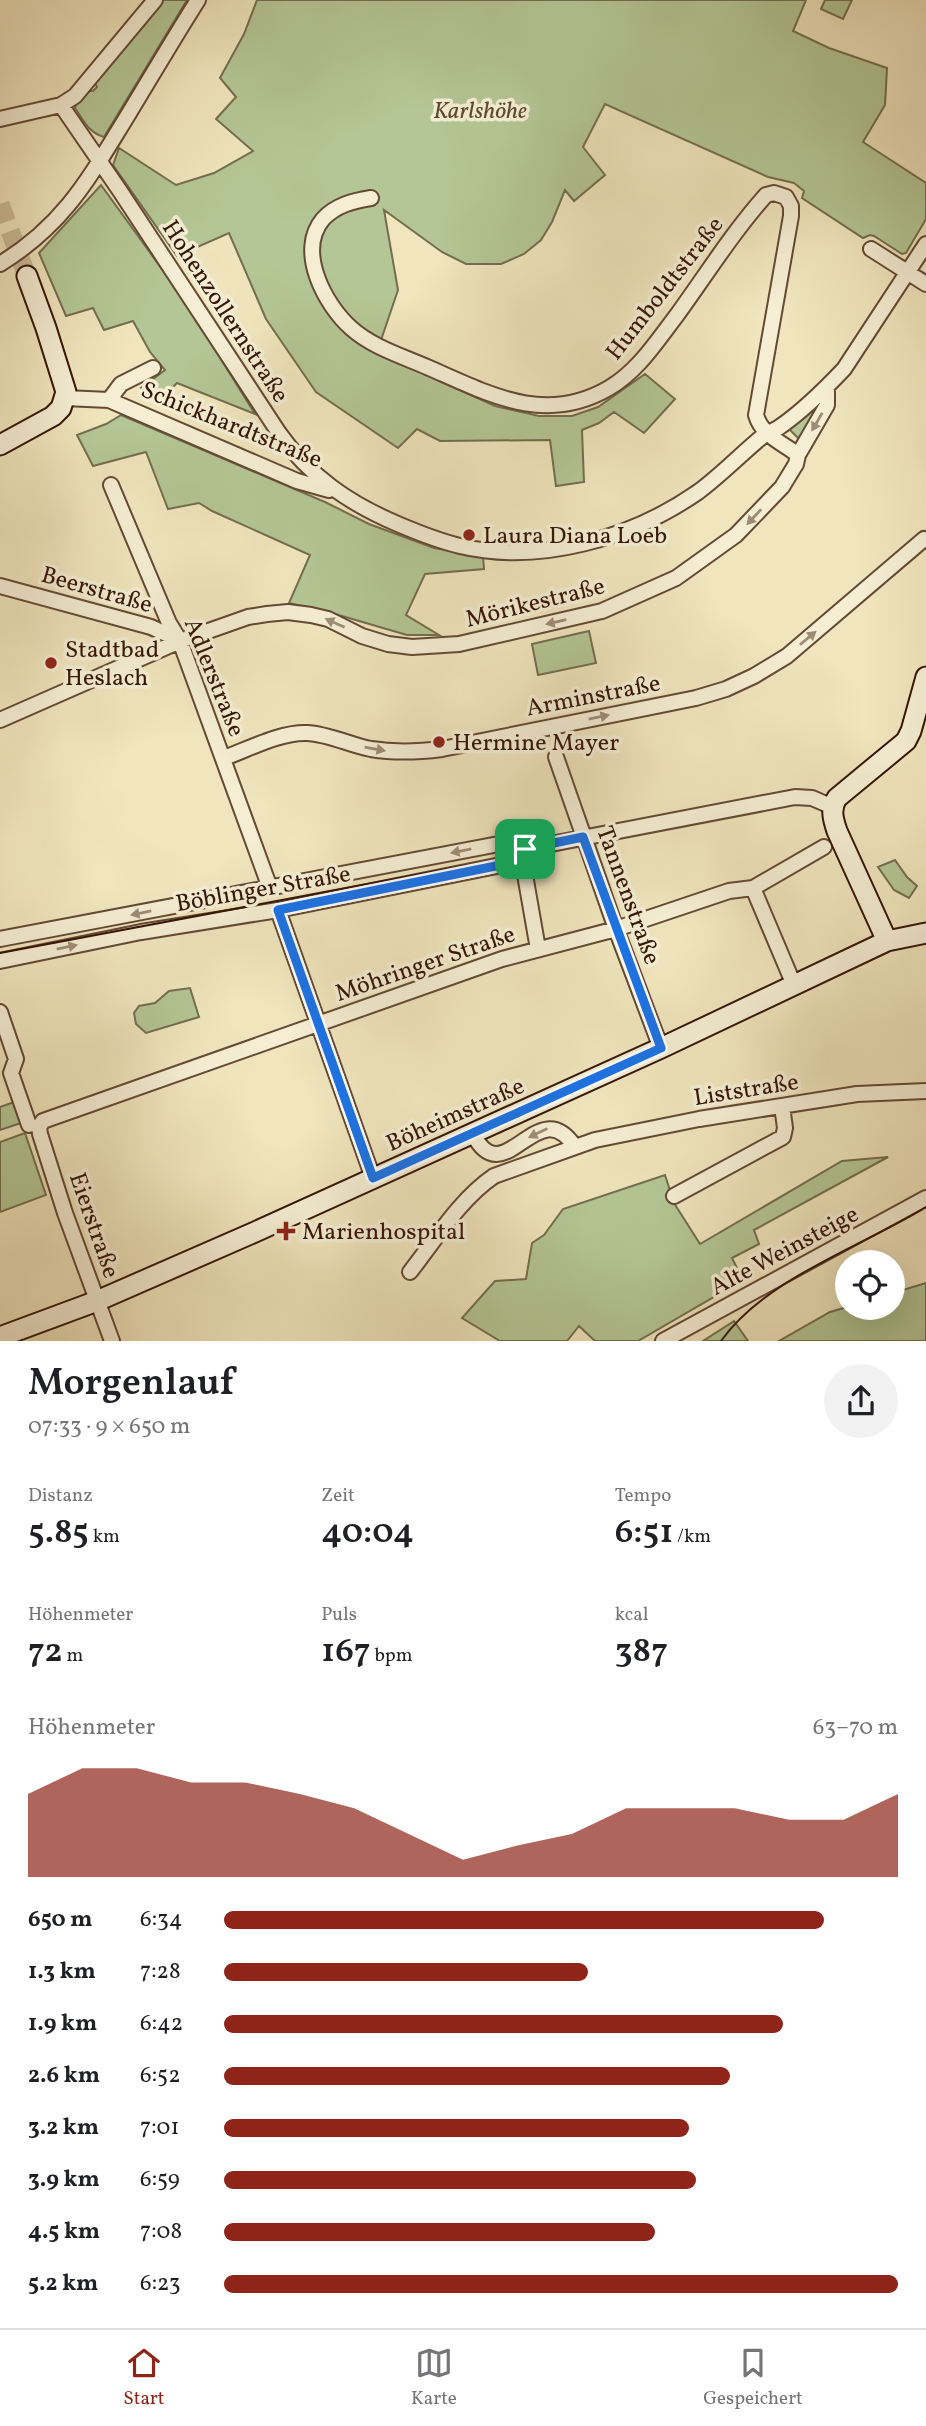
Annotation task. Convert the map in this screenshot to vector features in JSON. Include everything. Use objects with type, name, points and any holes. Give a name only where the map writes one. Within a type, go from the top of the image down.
[{"type":"street","points":[[0,119],[61,105],[78,93],[155,0]]},
{"type":"street","points":[[0,264],[19,253],[55,222],[81,191],[198,0]]},
{"type":"street","name":"Hohenzollernstraße","points":[[61,105],[285,441],[304,465],[336,492],[374,514],[425,536],[463,547],[523,551],[561,548],[631,528],[698,492],[765,434],[781,426],[827,387]]},
{"type":"street","name":"Humboldtstraße","points":[[371,198],[350,201],[336,208],[323,219],[316,232],[314,262],[327,298],[338,315],[352,329],[373,343],[401,356],[499,398],[541,406],[587,398],[625,378],[654,346],[766,195],[774,193],[786,197],[791,206],[791,216],[756,415],[765,434]]},
{"type":"street","name":"Mörikestraße","points":[[0,720],[180,640],[248,617],[288,612],[328,619],[362,636],[388,644],[412,647],[444,646],[603,611],[676,578],[736,535],[782,486],[827,405],[827,387],[844,369],[926,244]]},
{"type":"street","points":[[871,249],[926,284]]},
{"type":"street","points":[[0,445],[53,416],[61,408],[66,392],[27,276]]},
{"type":"street","name":"Schickhardtstraße","points":[[109,400],[121,384],[153,368]]},
{"type":"street","name":"Schickhardtstraße","points":[[65,398],[109,400],[297,481],[336,492]]},
{"type":"street","points":[[765,434],[798,455]]},
{"type":"street","name":"Adlerstraße","points":[[111,485],[169,623],[180,640],[270,888]]},
{"type":"street","name":"Arminstraße","points":[[224,758],[280,738],[309,733],[370,748],[417,752],[682,701],[726,689],[787,656],[926,540]]},
{"type":"street","name":"Beerstraße","points":[[0,586],[151,627],[180,640]]},
{"type":"street","points":[[887,941],[837,831],[833,807],[837,798],[906,741],[922,707],[926,677]]},
{"type":"street","name":"Tannenstraße","points":[[556,757],[661,1048]]},
{"type":"street","name":"Böblinger Straße","points":[[525,849],[795,797],[812,798],[833,807]]},
{"type":"street","name":"Böblinger Straße","points":[[0,939],[515,841],[521,843],[525,849],[523,857],[516,862],[278,910],[141,932],[0,961]]},
{"type":"street","name":"Möhringer Straße","points":[[34,1124],[502,959],[616,929],[729,891],[753,888],[824,847]]},
{"type":"street","points":[[525,849],[524,869],[538,949]]},
{"type":"street","points":[[753,888],[794,985]]},
{"type":"street","points":[[278,910],[373,1178]]},
{"type":"street","name":"Böheimstraße","points":[[0,1337],[97,1301],[373,1178],[661,1048],[887,941],[926,933]]},
{"type":"street","name":"Eierstraße","points":[[0,1012],[16,1059],[11,1073],[40,1134],[112,1341]]},
{"type":"street","name":"Liststraße","points":[[410,1272],[465,1201],[482,1185],[494,1176],[575,1147],[595,1140],[856,1094],[926,1091]]},
{"type":"street","points":[[674,1196],[783,1137],[786,1128],[782,1106]]},
{"type":"street","points":[[472,1132],[478,1144],[489,1152],[512,1150],[537,1132],[550,1128],[567,1134],[575,1147]]},
{"type":"street","name":"Alte Weinsteige","points":[[663,1341],[926,1198]]},
{"type":"green space","points":[[159,0],[187,0],[104,137],[94,133],[75,108],[77,99],[86,91],[93,91],[97,87],[94,81]]},
{"type":"green space","name":"Karlshöhe","points":[[257,0],[806,0],[793,31],[829,48],[887,68],[885,105],[863,142],[926,183],[926,219],[906,253],[902,254],[874,236],[863,238],[802,198],[804,191],[794,183],[768,177],[605,104],[583,147],[605,175],[574,201],[565,190],[552,222],[541,240],[524,254],[501,264],[466,264],[442,252],[384,210],[398,290],[377,352],[495,406],[539,416],[572,416],[598,407],[645,374],[675,399],[644,433],[614,412],[599,423],[582,430],[584,482],[556,486],[550,440],[440,441],[417,429],[398,448],[316,392],[266,319],[229,233],[177,256],[113,165],[119,148],[176,185],[214,173],[253,151],[216,119],[236,97],[220,78],[244,34]]},
{"type":"green space","points":[[825,0],[852,0],[843,19],[821,9]]},
{"type":"green space","points":[[101,185],[183,298],[255,414],[177,383],[156,404],[141,388],[165,370],[150,352],[133,321],[104,330],[93,308],[66,316],[39,253]]},
{"type":"green space","points":[[817,409],[799,439],[789,429]]},
{"type":"green space","points":[[121,415],[325,502],[369,524],[434,548],[483,556],[484,569],[425,574],[406,615],[439,635],[407,635],[289,603],[310,555],[199,503],[168,509],[146,452],[93,466],[77,435]]},
{"type":"green space","points":[[589,631],[596,663],[538,675],[532,644]]},
{"type":"green space","points":[[895,860],[917,886],[909,898],[894,890],[878,867]]},
{"type":"green space","points":[[190,988],[199,1017],[146,1033],[136,1024],[134,1013],[139,1006],[155,1003],[169,991]]},
{"type":"green space","points":[[14,1102],[21,1123],[0,1130],[0,1107]]},
{"type":"green space","points":[[25,1133],[46,1195],[0,1212],[0,1142]]},
{"type":"green space","points":[[888,1157],[754,1230],[759,1244],[732,1258],[743,1280],[638,1341],[595,1341],[579,1326],[567,1341],[500,1341],[462,1318],[495,1281],[526,1279],[532,1243],[544,1235],[563,1209],[665,1175],[674,1203],[700,1244],[842,1161]]},
{"type":"green space","points":[[926,1283],[926,1341],[779,1341],[835,1311],[835,1320],[905,1320],[905,1289]]},
{"type":"green space","points":[[734,1321],[748,1341],[703,1341]]},
{"type":"tunnel","points":[[0,204],[27,276]]},
{"type":"tram line","points":[[0,953],[500,859]]},
{"type":"tram line","points":[[721,1341],[740,1319],[788,1281],[926,1207]]},
{"type":"place","name":"Laura Diana Loeb","points":[[469,535]]},
{"type":"place","name":"Stadtbad Heslach","points":[[51,663]]},
{"type":"place","name":"Hermine Mayer","points":[[439,742]]},
{"type":"place","name":"Marienhospital","points":[[286,1231]]},
{"type":"route","points":[[583,837],[661,1048],[373,1178],[278,910],[516,862],[523,857],[525,849],[583,837]]}]
